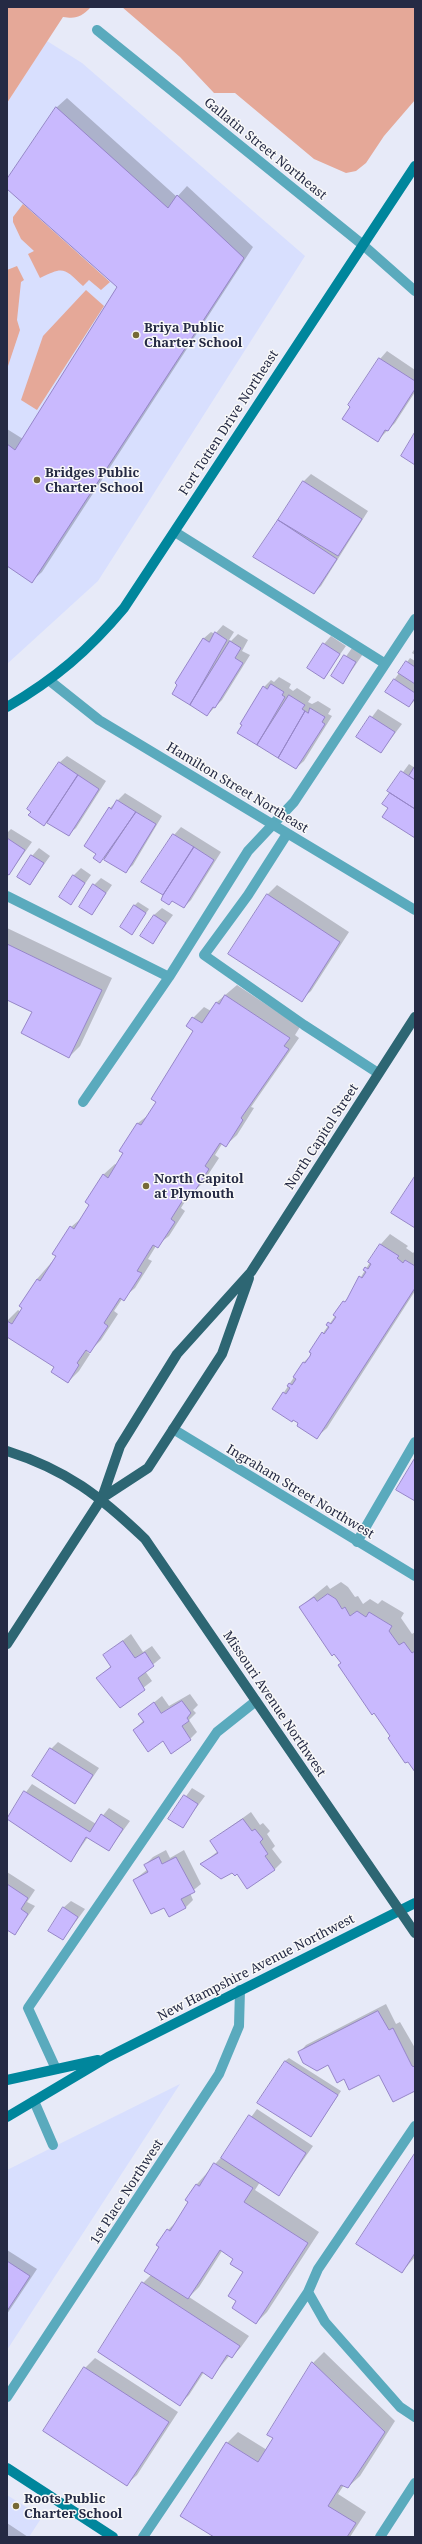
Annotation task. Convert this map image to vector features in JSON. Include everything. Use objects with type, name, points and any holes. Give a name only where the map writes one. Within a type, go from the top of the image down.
[{"type":"main road","name":"North Capitol Street","points":[[251,1272],[415,1017]]},
{"type":"main road","points":[[102,1498],[148,1468],[222,1354],[251,1272]]},
{"type":"main road","points":[[7,1644],[102,1498],[120,1446],[177,1354],[251,1272]]},
{"type":"main road","name":"Missouri Avenue Northwest","points":[[7,1451],[51,1467],[102,1498],[145,1538],[415,1933]]},
{"type":"street","name":"Gallatin Street Northeast","points":[[97,30],[363,246],[415,291]]},
{"type":"street","name":"Fort Totten Drive Northeast","points":[[7,707],[50,681],[85,650],[113,621],[174,532],[415,166]]},
{"type":"street","points":[[174,532],[384,663]]},
{"type":"street","points":[[83,1102],[169,977],[248,851],[294,802],[384,663],[415,619]]},
{"type":"street","name":"Hamilton Street Northeast","points":[[50,681],[99,720],[415,910]]},
{"type":"street","points":[[287,834],[248,895],[204,955],[304,1025],[378,1073]]},
{"type":"street","points":[[7,896],[169,977]]},
{"type":"street","name":"Ingraham Street Northwest","points":[[172,1429],[415,1576]]},
{"type":"street","points":[[357,1542],[415,1442]]},
{"type":"street","points":[[56,2069],[28,2008],[217,1732],[256,1701]]},
{"type":"street","name":"New Hampshire Avenue Northwest","points":[[7,2117],[108,2057],[415,1903]]},
{"type":"street","name":"1st Place Northwest","points":[[7,2397],[219,2074],[239,2026],[240,1990]]},
{"type":"street","name":"New Hampshire Avenue Northwest","points":[[7,2080],[108,2057]]},
{"type":"street","points":[[34,2101],[53,2145]]},
{"type":"street","points":[[143,2537],[308,2292],[318,2269],[415,2126]]},
{"type":"street","points":[[308,2292],[325,2322],[400,2407],[415,2417]]},
{"type":"street","points":[[7,2468],[113,2537]]},
{"type":"street","points":[[380,2537],[415,2483]]},
{"type":"shaded area","points":[[7,7],[91,7],[78,16],[72,18],[63,17],[7,103]]},
{"type":"shaded area","points":[[122,7],[415,7],[415,100],[384,136],[366,163],[356,171],[346,173],[314,159],[235,93],[214,93],[180,57]]},
{"type":"shaded area","points":[[47,41],[82,63],[305,256],[98,581],[7,664],[7,103]]},
{"type":"shaded area","points":[[23,204],[110,282],[101,290],[89,280],[83,286],[72,275],[63,271],[54,272],[40,278],[28,254],[34,251],[21,239],[13,222],[13,217]]},
{"type":"shaded area","points":[[17,266],[24,280],[21,282],[17,320],[20,330],[7,369],[7,270]]},
{"type":"shaded area","points":[[86,290],[104,306],[37,410],[21,400],[43,336]]},
{"type":"shaded area","points":[[180,2084],[7,2350],[7,2170]]},
{"type":"shaded area","name":"Roots Public Charter School","points":[[7,2495],[42,2517],[29,2537],[7,2537]]},
{"type":"building","points":[[56,107],[168,208],[177,195],[244,258],[32,583],[7,566],[7,444],[15,450],[117,287],[7,189],[7,179]]},
{"type":"building","points":[[379,358],[415,381],[415,389],[388,431],[385,430],[378,442],[342,419],[350,407],[348,405]]},
{"type":"building","points":[[415,432],[415,465],[401,456]]},
{"type":"building","points":[[303,481],[362,519],[338,556],[278,520]]},
{"type":"building","points":[[278,520],[337,559],[314,594],[253,557]]},
{"type":"building","points":[[215,632],[227,640],[190,705],[172,694],[177,685],[175,683],[203,638],[209,642]]},
{"type":"building","points":[[230,641],[241,648],[235,658],[243,663],[215,708],[213,707],[207,716],[190,705]]},
{"type":"building","points":[[323,643],[340,654],[324,679],[307,668]]},
{"type":"building","points":[[344,655],[356,662],[343,684],[331,676]]},
{"type":"building","points":[[406,661],[415,667],[415,684],[398,673]]},
{"type":"building","points":[[394,679],[415,693],[415,698],[409,707],[385,692]]},
{"type":"building","points":[[271,684],[284,692],[282,695],[285,697],[257,745],[237,733],[242,725],[240,724],[263,686],[267,689]]},
{"type":"building","points":[[289,695],[305,705],[302,709],[305,711],[278,758],[257,745]]},
{"type":"building","points":[[310,708],[325,717],[322,722],[325,724],[296,769],[278,758],[305,711],[308,713]]},
{"type":"building","points":[[370,716],[395,732],[381,753],[356,737]]},
{"type":"building","points":[[59,762],[78,775],[44,826],[28,815],[31,812],[27,809]]},
{"type":"building","points":[[415,766],[415,780],[409,776]]},
{"type":"building","points":[[401,771],[415,780],[415,809],[387,791]]},
{"type":"building","points":[[78,775],[99,789],[69,836],[47,823]]},
{"type":"building","points":[[390,793],[415,809],[415,838],[382,817],[388,808],[382,804]]},
{"type":"building","points":[[117,800],[136,812],[100,863],[93,858],[96,854],[84,846],[109,807],[111,809]]},
{"type":"building","points":[[136,812],[156,824],[126,873],[104,860]]},
{"type":"building","points":[[173,834],[194,847],[163,895],[141,882]]},
{"type":"building","points":[[7,838],[25,850],[9,875],[7,874]]},
{"type":"building","points":[[194,847],[214,860],[184,908],[172,901],[169,905],[161,900],[163,895]]},
{"type":"building","points":[[31,855],[44,863],[30,885],[17,877]]},
{"type":"building","points":[[73,875],[85,883],[71,905],[59,897]]},
{"type":"building","points":[[93,884],[106,893],[92,915],[79,907]]},
{"type":"building","points":[[267,894],[340,942],[302,1002],[228,954]]},
{"type":"building","points":[[134,905],[146,913],[132,935],[120,927]]},
{"type":"building","points":[[154,915],[166,923],[153,944],[140,936]]},
{"type":"building","points":[[7,944],[102,990],[69,1058],[21,1033],[32,1012],[7,1000]]},
{"type":"building","name":"North Capitol at Plymouth","points":[[225,995],[290,1038],[284,1046],[289,1049],[241,1118],[243,1120],[226,1147],[220,1143],[205,1166],[209,1169],[191,1197],[186,1195],[171,1219],[175,1222],[158,1248],[153,1245],[137,1271],[142,1273],[124,1301],[120,1298],[104,1323],[108,1326],[90,1353],[86,1350],[77,1363],[79,1365],[68,1383],[51,1372],[54,1367],[7,1337],[7,1321],[12,1324],[22,1308],[19,1306],[37,1279],[40,1281],[56,1256],[52,1254],[70,1226],[74,1229],[89,1205],[85,1202],[103,1174],[108,1178],[123,1153],[119,1151],[137,1123],[141,1125],[156,1102],[151,1099],[193,1031],[186,1026],[192,1017],[202,1023],[216,1002],[219,1004]]},
{"type":"building","points":[[415,1176],[415,1228],[391,1213]]},
{"type":"building","points":[[380,1244],[399,1256],[397,1258],[403,1263],[405,1260],[415,1266],[415,1288],[317,1439],[297,1426],[298,1423],[293,1420],[292,1422],[272,1409],[283,1392],[286,1394],[290,1388],[287,1386],[289,1383],[292,1385],[296,1379],[293,1377],[303,1362],[305,1363],[310,1356],[311,1353],[309,1352],[322,1332],[324,1334],[329,1327],[326,1325],[328,1322],[331,1324],[336,1317],[333,1315],[343,1301],[345,1302],[347,1299],[359,1276],[362,1278],[366,1272],[363,1270],[365,1267],[368,1269],[371,1264],[368,1262]]},
{"type":"building","points":[[415,1458],[415,1501],[396,1490]]},
{"type":"building","points":[[328,1594],[336,1599],[342,1609],[345,1607],[350,1616],[357,1611],[366,1617],[369,1612],[392,1626],[389,1631],[399,1645],[404,1642],[412,1653],[415,1651],[415,1772],[408,1762],[405,1763],[388,1738],[390,1736],[374,1713],[372,1715],[338,1665],[341,1663],[334,1654],[332,1656],[299,1607],[314,1597],[317,1601]]},
{"type":"building","points":[[123,1641],[135,1658],[145,1652],[154,1666],[138,1678],[145,1690],[120,1708],[96,1678],[111,1667],[103,1655]]},
{"type":"building","points":[[182,1701],[191,1713],[187,1718],[189,1721],[182,1726],[191,1740],[171,1754],[163,1741],[148,1752],[133,1730],[144,1722],[138,1714],[154,1702],[161,1713]]},
{"type":"building","points":[[50,1748],[93,1775],[75,1804],[32,1776]]},
{"type":"building","points":[[24,1791],[90,1832],[101,1814],[123,1829],[109,1851],[86,1837],[71,1862],[7,1819]]},
{"type":"building","points":[[184,1795],[198,1804],[183,1828],[168,1819]]},
{"type":"building","points":[[243,1819],[252,1831],[255,1829],[263,1839],[260,1842],[268,1854],[265,1856],[275,1870],[247,1889],[237,1874],[235,1876],[232,1873],[221,1879],[200,1864],[218,1853],[210,1841]]},
{"type":"building","points":[[159,1857],[162,1864],[176,1857],[195,1892],[181,1899],[186,1908],[169,1917],[164,1908],[151,1914],[133,1880],[148,1872],[144,1865]]},
{"type":"building","points":[[7,1884],[28,1898],[21,1909],[28,1914],[15,1935],[7,1930]]},
{"type":"building","points":[[63,1907],[78,1917],[63,1940],[48,1931]]},
{"type":"building","points":[[378,2011],[389,2030],[393,2028],[412,2066],[415,2067],[415,2091],[393,2102],[379,2075],[349,2090],[344,2079],[337,2083],[328,2065],[317,2071],[303,2063],[298,2052]]},
{"type":"building","points":[[285,2061],[338,2095],[311,2137],[257,2103]]},
{"type":"building","points":[[249,2115],[306,2153],[279,2196],[221,2158]]},
{"type":"building","points":[[415,2153],[415,2253],[402,2273],[356,2244]]},
{"type":"building","points":[[214,2163],[253,2188],[244,2202],[308,2243],[256,2324],[232,2308],[236,2301],[228,2296],[243,2272],[230,2264],[233,2259],[220,2250],[188,2299],[144,2271],[159,2247],[156,2245],[167,2229],[170,2231],[188,2202],[185,2200],[196,2184],[199,2186]]},
{"type":"building","points":[[7,2261],[30,2276],[7,2311]]},
{"type":"building","points":[[142,2282],[240,2346],[232,2358],[227,2355],[212,2379],[202,2372],[180,2406],[98,2352]]},
{"type":"building","points":[[312,2362],[385,2432],[348,2488],[341,2485],[328,2506],[356,2523],[347,2537],[214,2537],[180,2516],[226,2442],[258,2462],[273,2438],[267,2435]]},
{"type":"building","points":[[84,2367],[169,2422],[127,2486],[43,2431]]},
{"type":"place","name":"Briya Public Charter School","points":[[136,335]]},
{"type":"place","name":"Bridges Public Charter School","points":[[37,480]]},
{"type":"place","name":"North Capitol at Plymouth","points":[[146,1186]]},
{"type":"place","name":"Roots Public Charter School","points":[[16,2506]]}]
